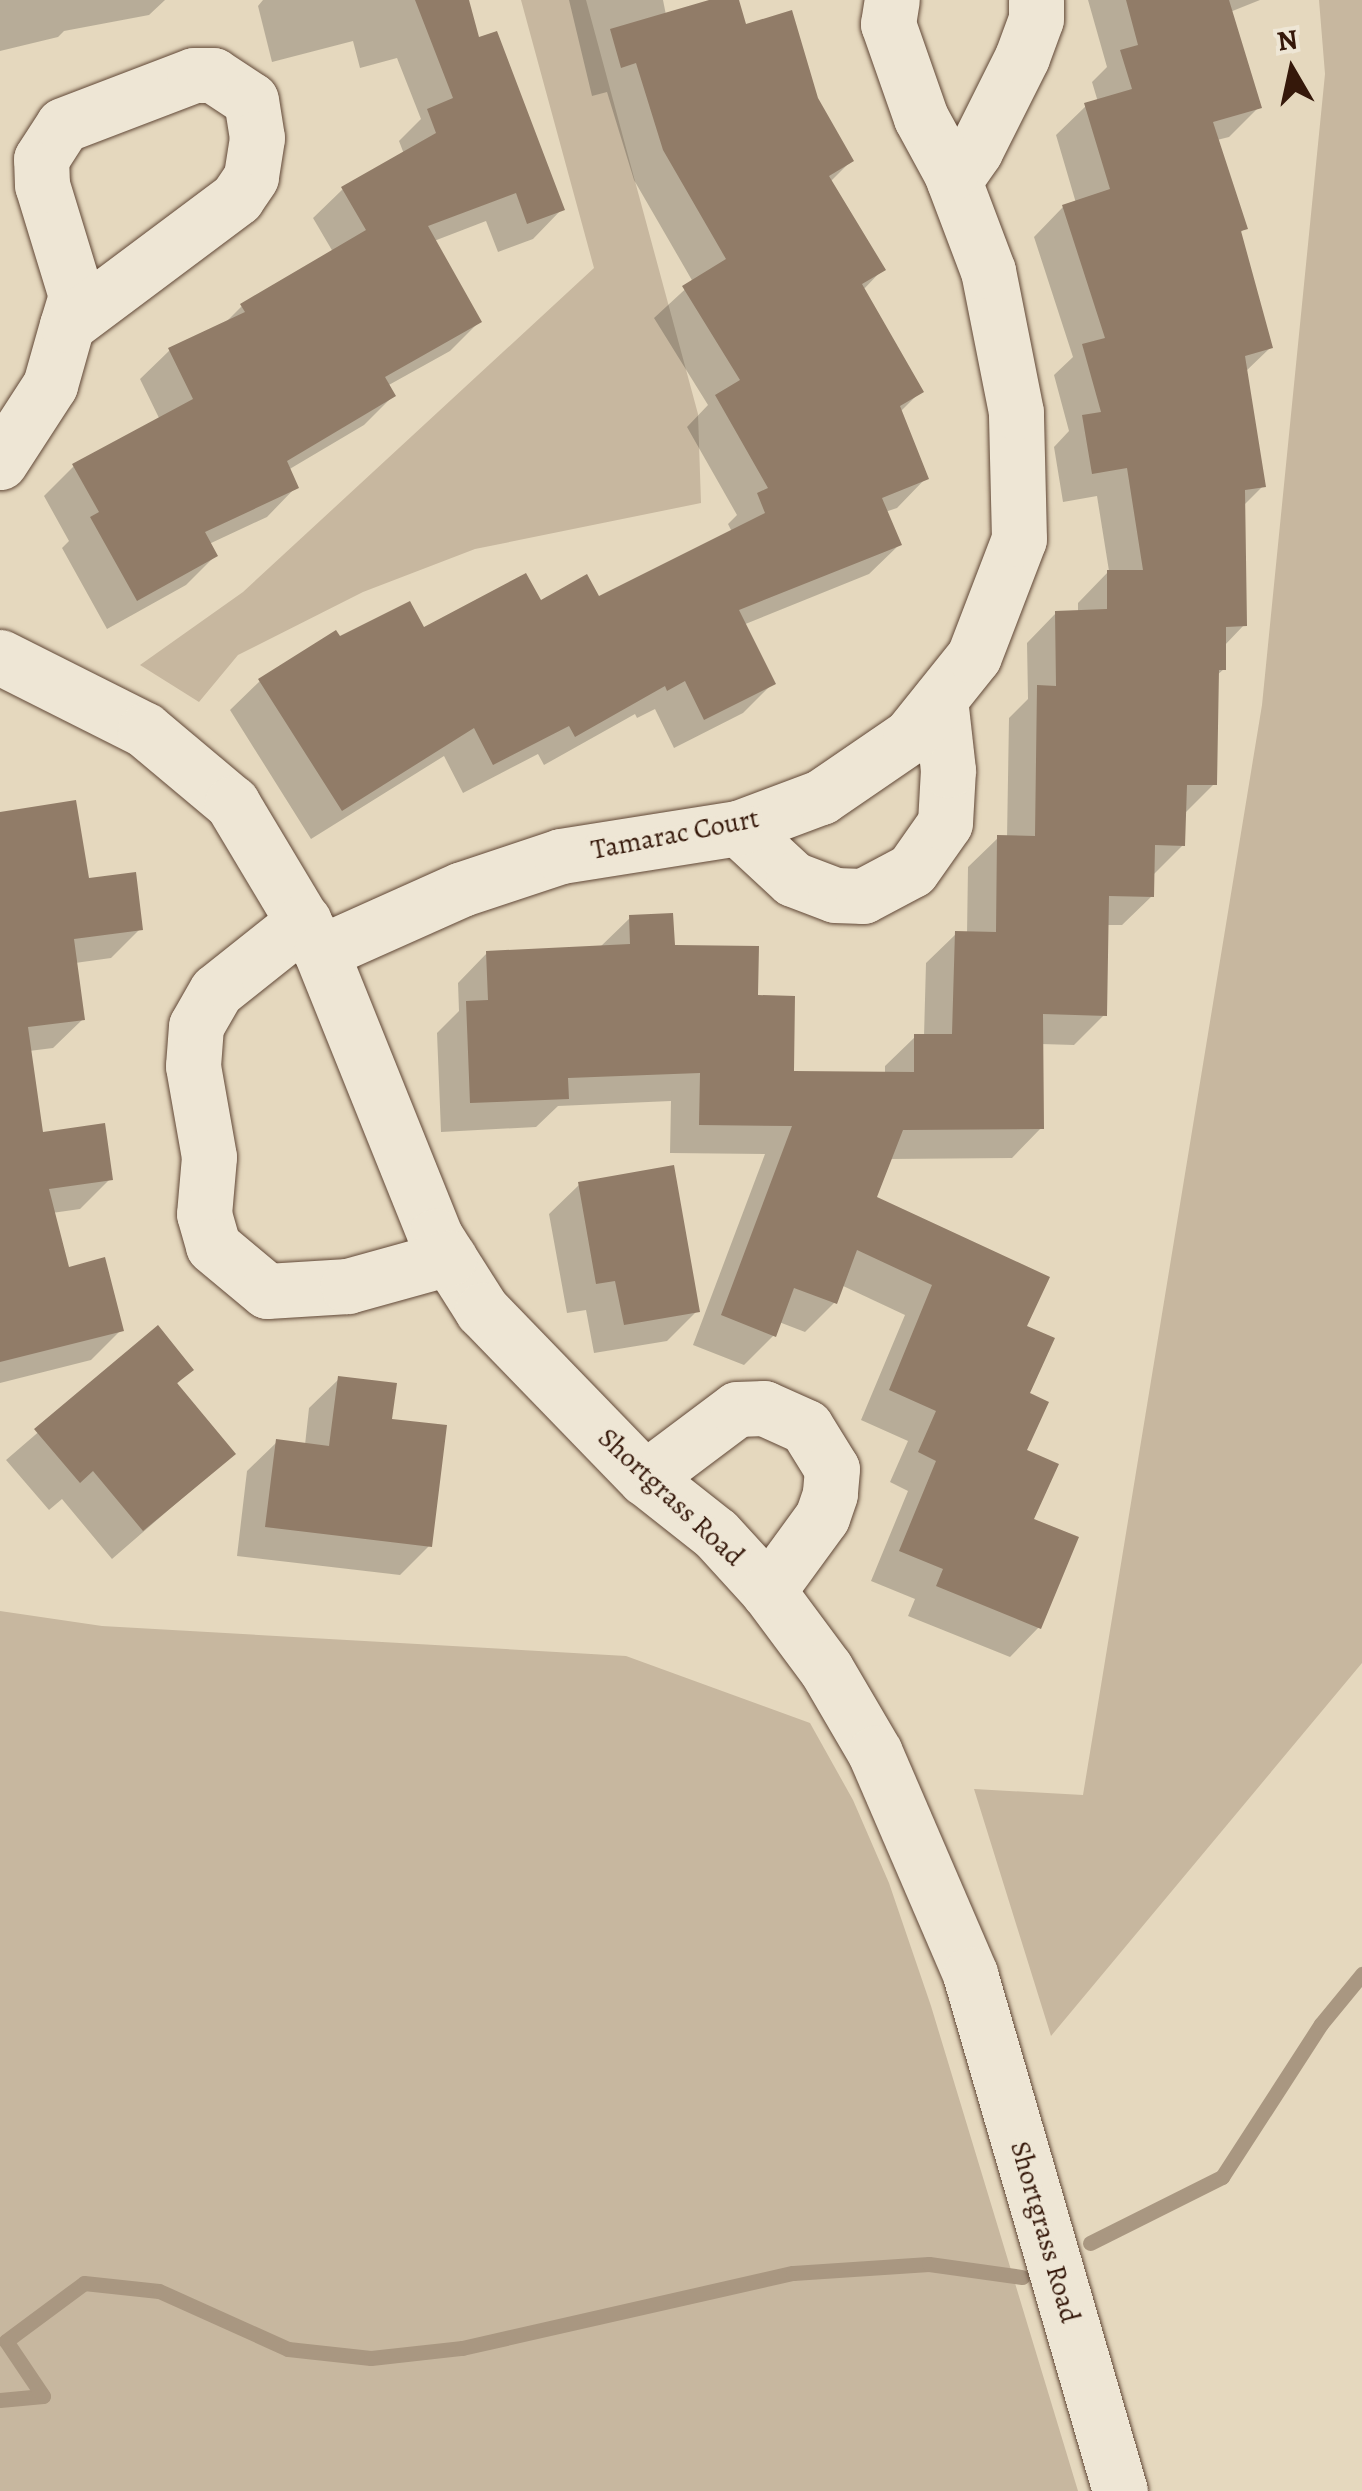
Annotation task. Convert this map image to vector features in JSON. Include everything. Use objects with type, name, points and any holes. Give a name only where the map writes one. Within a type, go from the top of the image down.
[{"type":"street","name":"Tamarac Court","points":[[449,1258],[348,1286],[267,1291],[213,1246],[204,1214],[209,1156],[193,1066],[196,1026],[216,990],[312,936],[562,856],[738,828],[820,797],[910,736],[974,656],[1019,539],[1016,412],[988,271],[954,180],[921,118],[888,24],[892,0]]},
{"type":"street","points":[[954,180],[975,150],[1022,57],[1036,19],[1036,0]]},
{"type":"street","points":[[0,462],[50,386],[67,325],[76,296],[42,185],[41,158],[63,125],[194,75],[214,75],[251,100],[258,138],[251,177],[237,198],[67,325]]},
{"type":"street","name":"Shortgrass Road","points":[[0,657],[146,730],[232,803],[312,936],[436,1236],[482,1310],[645,1478],[716,1534],[768,1591],[826,1668],[875,1753],[970,1974],[1120,2491]]},
{"type":"street","points":[[738,828],[793,879],[835,895],[863,896],[912,870],[945,824],[948,770],[940,699]]},
{"type":"street","points":[[645,1478],[738,1409],[764,1408],[806,1427],[832,1469],[830,1494],[822,1517],[768,1591]]},
{"type":"shaded area","points":[[521,0],[586,0],[698,414],[701,503],[475,549],[363,592],[238,655],[199,702],[140,665],[243,592],[594,268]]},
{"type":"shaded area","points":[[1319,0],[1362,0],[1362,1663],[1051,2036],[974,1789],[1083,1795],[1262,705],[1325,74]]},
{"type":"shaded area","points":[[0,1611],[102,1626],[626,1656],[810,1723],[853,1800],[889,1883],[931,2006],[1078,2491],[0,2491]]},
{"type":"building","points":[[415,0],[469,0],[479,37],[497,31],[565,210],[527,224],[516,193],[428,226],[482,322],[385,377],[396,396],[287,461],[299,488],[205,532],[218,556],[137,601],[90,517],[99,512],[72,464],[193,399],[168,348],[245,312],[240,304],[366,230],[341,187],[436,133],[427,109],[453,98]]},
{"type":"building","points":[[709,0],[739,0],[746,24],[792,10],[818,98],[854,161],[829,176],[886,270],[862,284],[924,392],[900,406],[929,479],[882,498],[902,545],[739,610],[776,684],[704,720],[685,681],[667,691],[665,686],[575,737],[569,726],[493,765],[474,728],[342,811],[258,679],[336,630],[340,636],[410,601],[424,627],[526,573],[541,600],[587,574],[599,596],[765,513],[757,493],[768,488],[715,395],[740,380],[682,286],[726,259],[663,150],[636,63],[621,68],[610,29]]},
{"type":"building","points":[[1126,0],[1229,0],[1262,108],[1213,122],[1248,229],[1241,231],[1273,348],[1245,356],[1266,487],[1245,490],[1247,626],[1226,627],[1226,670],[1219,670],[1217,785],[1187,785],[1185,846],[1155,845],[1154,897],[1109,896],[1107,1016],[1043,1014],[1044,1129],[903,1130],[877,1197],[1050,1277],[1027,1326],[1055,1338],[1030,1393],[1049,1402],[1027,1450],[1059,1464],[1034,1519],[1079,1537],[1041,1629],[936,1586],[943,1569],[899,1551],[936,1461],[918,1452],[936,1411],[889,1390],[932,1285],[857,1250],[837,1304],[794,1288],[776,1337],[721,1315],[792,1126],[699,1125],[700,1073],[568,1078],[569,1099],[470,1103],[466,1001],[488,1000],[486,951],[630,944],[629,915],[673,913],[675,945],[759,946],[758,995],[795,996],[794,1071],[914,1072],[914,1034],[952,1034],[955,931],[996,932],[997,835],[1035,836],[1037,685],[1056,686],[1055,611],[1107,609],[1107,570],[1143,570],[1127,468],[1092,474],[1082,415],[1101,412],[1082,344],[1105,338],[1062,205],[1110,189],[1084,103],[1132,89],[1120,50],[1138,45]]},
{"type":"building","points":[[76,800],[89,878],[136,872],[143,930],[74,939],[85,1020],[28,1027],[43,1132],[105,1123],[113,1180],[49,1189],[69,1267],[105,1257],[124,1331],[0,1362],[0,812]]},
{"type":"building","points":[[674,1165],[700,1312],[624,1325],[615,1281],[596,1284],[578,1182]]},
{"type":"building","points":[[158,1325],[194,1370],[177,1383],[236,1454],[143,1531],[93,1471],[80,1483],[34,1429]]},
{"type":"building","points":[[338,1376],[397,1383],[392,1419],[447,1425],[432,1547],[265,1527],[276,1439],[329,1446]]},
{"type":"waterway","points":[[1090,2243],[1222,2177],[1321,2024],[1362,1974]]},
{"type":"waterway","points":[[0,2400],[43,2396],[6,2341],[84,2283],[159,2291],[288,2349],[371,2358],[462,2348],[793,2273],[929,2264],[1022,2277]]}]
